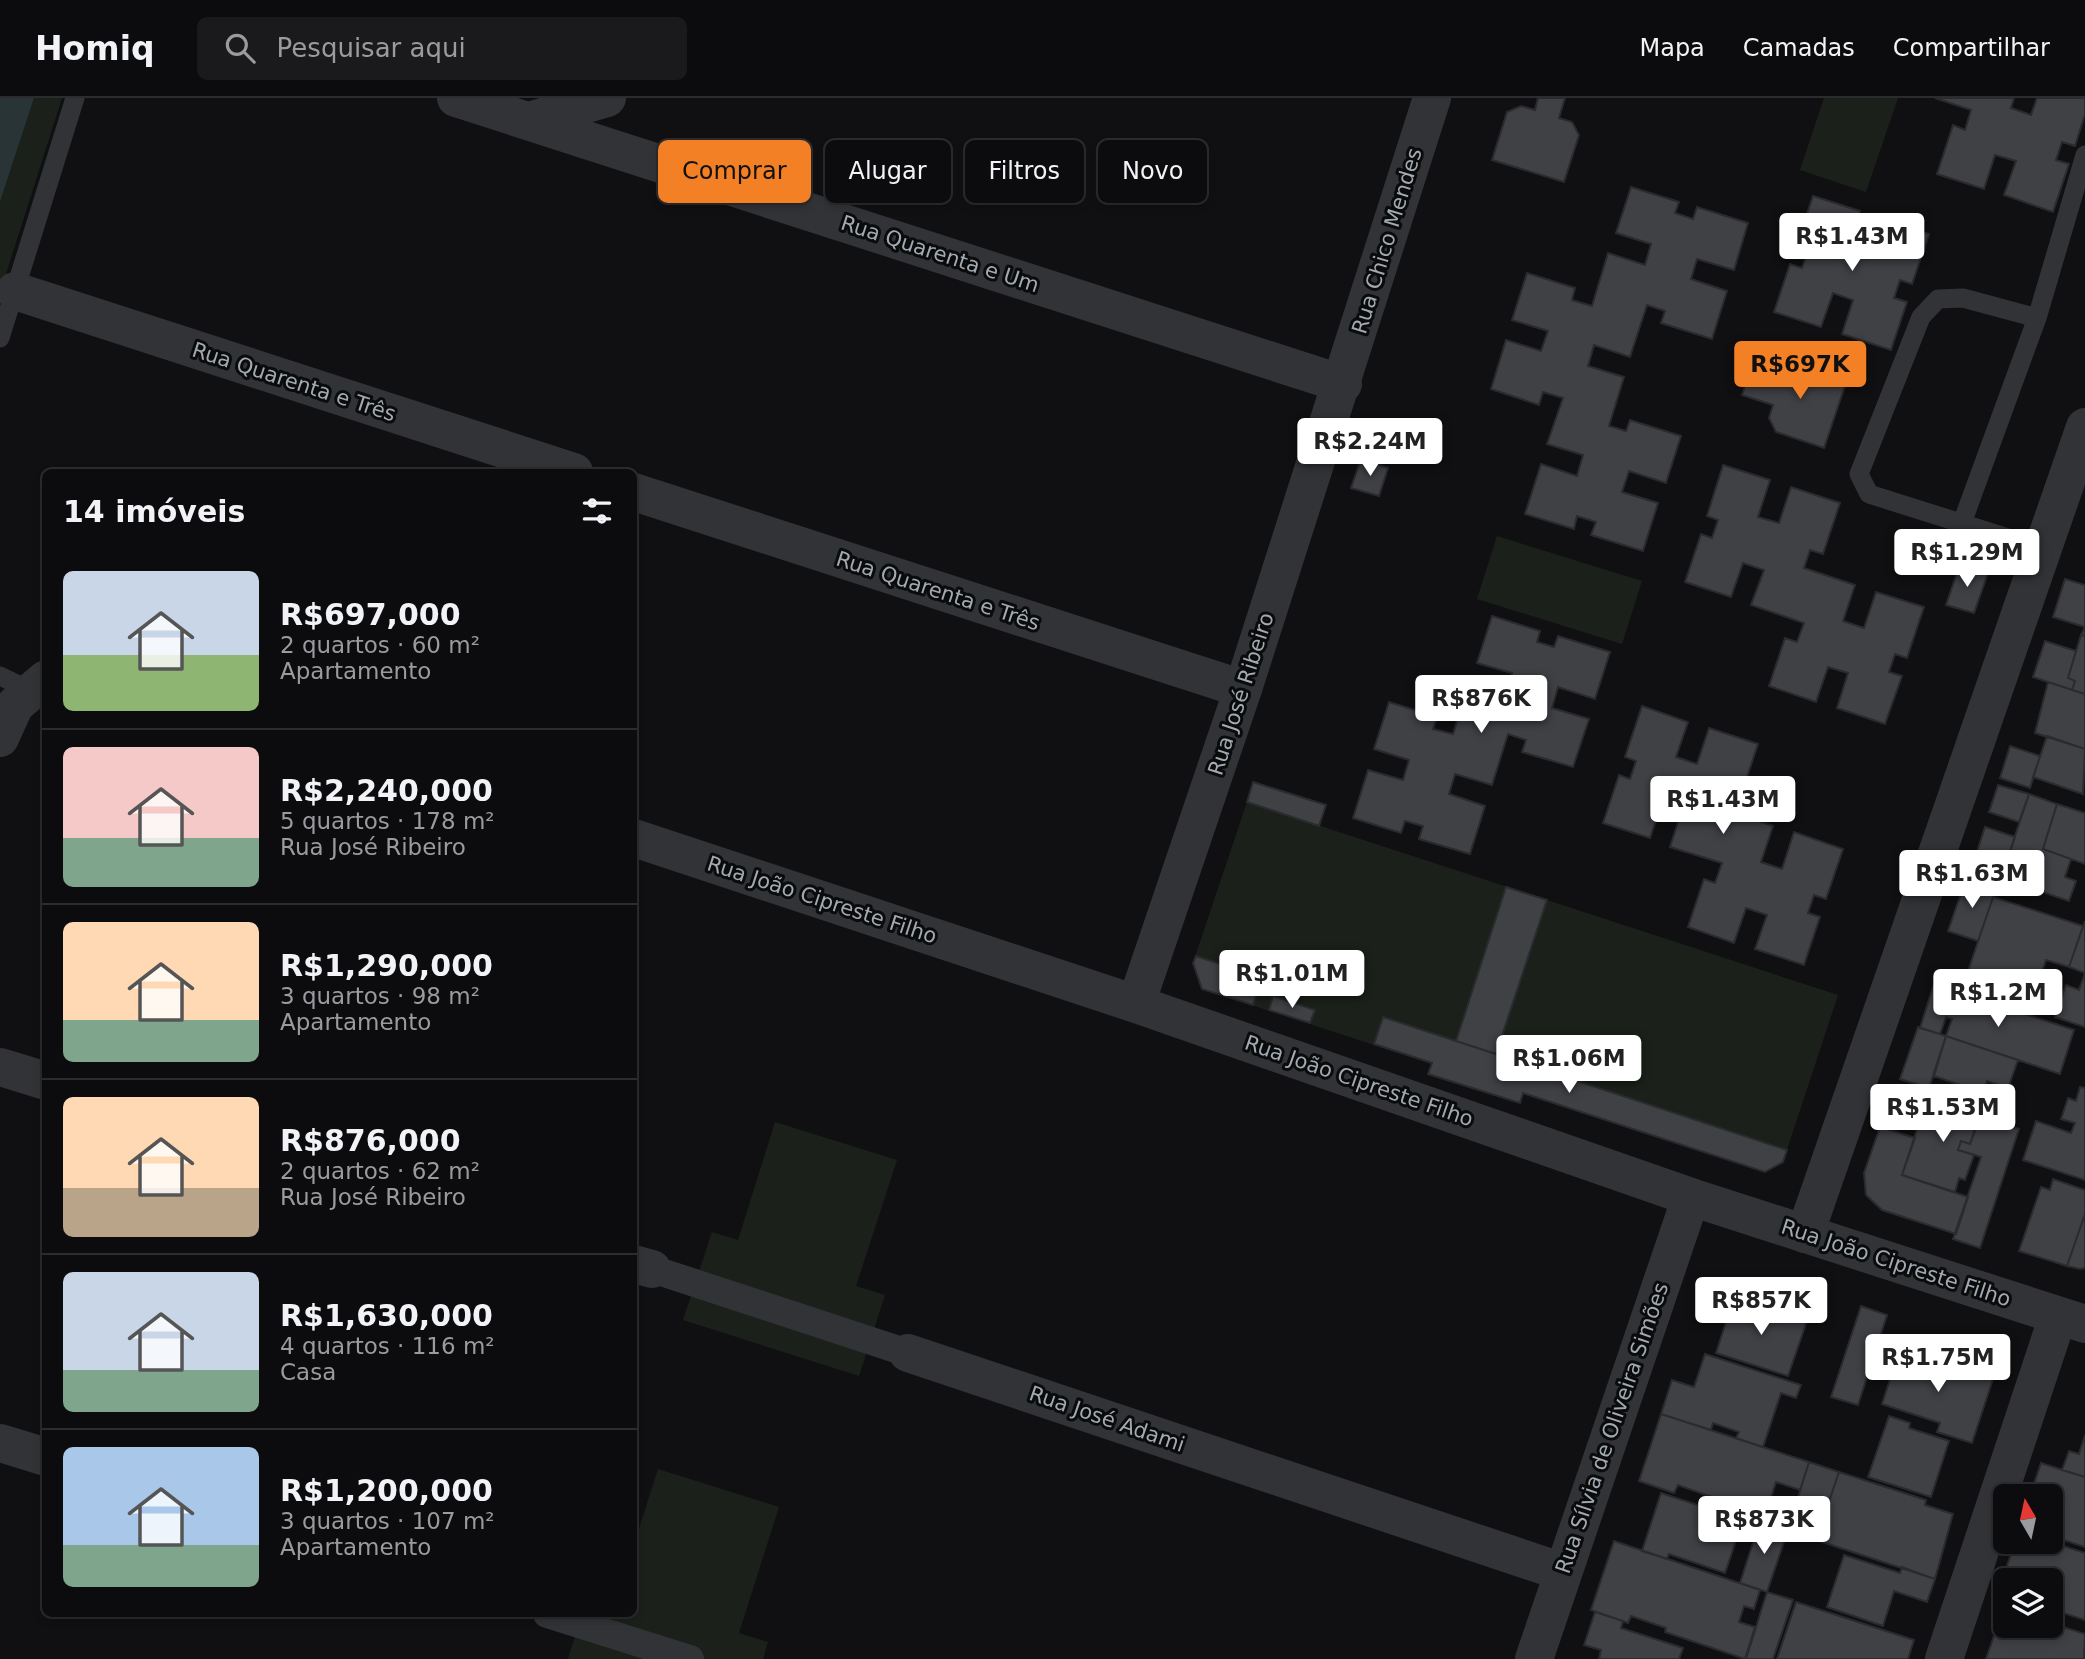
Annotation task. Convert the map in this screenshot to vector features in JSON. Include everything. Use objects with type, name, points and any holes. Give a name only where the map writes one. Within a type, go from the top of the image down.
[{"type":"street","name":"Rua Quarenta e Um","points":[[456,98],[1343,383]]},
{"type":"street","points":[[529,121],[607,98]]},
{"type":"street","name":"Rua Chico Mendes","points":[[1343,383],[1432,98]]},
{"type":"street","name":"Rua Quarenta e Três","points":[[15,291],[565,469]]},
{"type":"street","name":"Rua José Ribeiro","points":[[1136,1004],[1243,690],[1343,383]]},
{"type":"street","points":[[1805,1234],[2085,426]]},
{"type":"street","name":"Rua Quarenta e Três","points":[[637,493],[1243,690]]},
{"type":"street","points":[[0,738],[25,682]]},
{"type":"street","name":"Rua João Cipreste Filho","points":[[637,839],[1136,1004],[1691,1197],[2072,1320]]},
{"type":"street","points":[[0,1067],[42,1080]]},
{"type":"street","name":"Rua Sílvia de Oliveira Simões","points":[[1534,1659],[1691,1197]]},
{"type":"street","name":"Rua José Adami","points":[[643,1266],[1563,1572]]},
{"type":"street","points":[[1944,1659],[2072,1320]]},
{"type":"street","points":[[0,1443],[42,1456]]},
{"type":"street","points":[[557,1617],[690,1659]]},
{"type":"lane","points":[[0,338],[75,98]]},
{"type":"lane","points":[[1962,523],[2037,318],[2085,155]]},
{"type":"lane","points":[[2037,318],[1962,298],[1938,299],[1921,317],[1860,474],[1869,494],[2043,549]]},
{"type":"shaded area","points":[[0,98],[34,98],[0,202]]},
{"type":"shaded area","points":[[34,98],[62,98],[0,293],[0,202]]},
{"type":"shaded area","points":[[1824,98],[1898,98],[1866,192],[1800,170]]},
{"type":"shaded area","points":[[1497,536],[1642,581],[1622,644],[1477,599]]},
{"type":"shaded area","points":[[1247,802],[1838,995],[1783,1162],[1765,1172],[1202,989],[1193,963]]},
{"type":"shaded area","points":[[775,1122],[897,1160],[856,1286],[885,1295],[859,1376],[683,1320],[712,1232],[738,1240]]},
{"type":"shaded area","points":[[658,1469],[779,1507],[739,1633],[768,1642],[763,1659],[568,1659],[581,1617],[637,1617],[637,1535]]},
{"type":"building","points":[[1538,98],[1565,98],[1559,118],[1572,122],[1579,135],[1564,182],[1492,160],[1507,112],[1521,106],[1535,110]]},
{"type":"building","points":[[1935,98],[2014,98],[2011,108],[2031,115],[2037,98],[2085,98],[2085,114],[2075,146],[2062,142],[2056,160],[2069,164],[2053,212],[2004,195],[2016,161],[1995,155],[1984,189],[1937,174],[1953,125],[1965,130],[1971,110]]},
{"type":"building","points":[[1631,187],[1679,202],[1675,213],[1693,219],[1697,207],[1748,223],[1734,270],[1697,259],[1691,279],[1727,291],[1712,339],[1661,323],[1665,311],[1647,305],[1630,357],[1594,345],[1588,366],[1624,377],[1609,426],[1626,431],[1630,420],[1681,436],[1666,483],[1629,471],[1622,492],[1658,503],[1643,551],[1591,535],[1596,522],[1577,516],[1574,529],[1525,514],[1541,464],[1577,476],[1583,455],[1547,444],[1563,398],[1543,392],[1539,405],[1491,389],[1506,340],[1541,351],[1548,331],[1512,320],[1527,273],[1575,288],[1572,300],[1592,306],[1608,253],[1645,265],[1651,244],[1616,233]]},
{"type":"building","points":[[1813,196],[1860,211],[1848,247],[1869,253],[1881,217],[1929,234],[1912,284],[1900,280],[1894,298],[1907,302],[1891,350],[1842,334],[1853,300],[1833,293],[1821,327],[1774,312],[1790,264],[1802,268],[1808,251],[1796,246]]},
{"type":"building","points":[[1800,361],[1848,377],[1824,448],[1776,432],[1769,418],[1773,405],[1742,395],[1750,371],[1781,381],[1786,368]]},
{"type":"building","points":[[1361,459],[1388,468],[1379,496],[1351,488]]},
{"type":"building","points":[[1723,465],[1770,480],[1758,517],[1779,523],[1791,487],[1840,503],[1823,554],[1810,550],[1804,568],[1855,585],[1843,621],[1864,628],[1876,592],[1924,607],[1907,658],[1895,654],[1889,672],[1902,676],[1885,724],[1837,708],[1848,673],[1828,667],[1816,702],[1769,686],[1785,638],[1797,642],[1804,623],[1751,605],[1764,570],[1743,563],[1731,597],[1685,582],[1701,534],[1712,538],[1718,520],[1707,516]]},
{"type":"building","points":[[1960,564],[1988,573],[1974,613],[1946,605]]},
{"type":"building","points":[[2065,579],[2085,585],[2085,627],[2053,617]]},
{"type":"building","points":[[1492,616],[1540,631],[1537,642],[1554,647],[1558,636],[1610,652],[1595,699],[1558,687],[1552,708],[1589,719],[1573,767],[1522,752],[1526,740],[1508,734],[1492,785],[1455,774],[1449,794],[1485,806],[1470,854],[1419,839],[1423,826],[1405,821],[1401,833],[1353,818],[1368,770],[1403,780],[1409,760],[1374,749],[1389,702],[1437,717],[1433,729],[1453,734],[1469,683],[1506,694],[1512,673],[1477,663]]},
{"type":"building","points":[[2081,635],[2085,636],[2085,694],[2072,690],[2075,681],[2068,678]]},
{"type":"building","points":[[2045,641],[2076,651],[2068,678],[2075,681],[2072,690],[2033,677]]},
{"type":"building","points":[[2048,682],[2085,694],[2085,749],[2035,733]]},
{"type":"building","points":[[1642,706],[1688,722],[1676,757],[1697,764],[1709,728],[1758,744],[1741,795],[1729,790],[1723,809],[1773,826],[1761,862],[1782,869],[1794,832],[1843,849],[1826,899],[1814,895],[1808,913],[1820,917],[1804,965],[1755,949],[1767,915],[1746,908],[1734,943],[1688,927],[1704,879],[1715,883],[1722,863],[1670,847],[1682,810],[1662,803],[1650,838],[1603,823],[1619,775],[1630,779],[1636,761],[1625,757]]},
{"type":"building","points":[[2047,736],[2085,749],[2083,794],[2033,777]]},
{"type":"building","points":[[2010,746],[2040,756],[2030,788],[2000,778]]},
{"type":"building","points":[[1253,782],[1326,805],[1319,826],[1247,802]]},
{"type":"building","points":[[1998,785],[2029,794],[2019,822],[1989,812]]},
{"type":"building","points":[[2029,794],[2057,804],[2043,849],[2071,859],[2065,877],[2076,881],[2069,901],[2001,878]]},
{"type":"building","points":[[2057,804],[2085,813],[2085,864],[2043,849]]},
{"type":"building","points":[[1985,827],[2015,837],[2007,861],[1977,852]]},
{"type":"building","points":[[1966,879],[1996,889],[1978,941],[1948,931]]},
{"type":"building","points":[[1506,887],[1547,900],[1496,1054],[1456,1041]]},
{"type":"building","points":[[1993,897],[2083,926],[2069,967],[2046,960],[2036,989],[2019,983],[2016,995],[1984,985],[1981,995],[1962,989]]},
{"type":"building","points":[[2085,921],[2085,973],[2069,967]]},
{"type":"building","points":[[1196,956],[1262,978],[1253,1005],[1202,989],[1193,963]]},
{"type":"building","points":[[2085,973],[2085,1027],[2055,1017],[2066,985],[2079,990]]},
{"type":"building","points":[[1934,984],[2074,1030],[2060,1074],[1946,1036],[1952,1019],[1946,1017],[1940,1034],[1920,1028]]},
{"type":"building","points":[[1273,996],[1315,1010],[1310,1023],[1269,1010]]},
{"type":"building","points":[[1383,1017],[1787,1150],[1783,1162],[1765,1172],[1523,1093],[1520,1103],[1428,1074],[1432,1063],[1374,1044]]},
{"type":"building","points":[[1918,1027],[1946,1036],[1929,1088],[1900,1079]]},
{"type":"building","points":[[1946,1036],[2018,1060],[2008,1088],[1987,1081],[1983,1093],[1934,1076]]},
{"type":"building","points":[[2080,1087],[2085,1088],[2085,1180],[2023,1160],[2036,1121],[2071,1133],[2075,1123],[2061,1119],[2068,1098],[2076,1101]]},
{"type":"building","points":[[1934,1093],[1982,1109],[1970,1144],[1961,1141],[1958,1150],[1974,1155],[1965,1180],[1959,1178],[1955,1192],[1902,1175],[1919,1123],[1924,1125]]},
{"type":"building","points":[[1980,1117],[2019,1129],[1980,1248],[1953,1239],[1981,1157],[1958,1150],[1961,1141],[1970,1144]]},
{"type":"building","points":[[1880,1127],[1915,1138],[1902,1175],[1968,1197],[1956,1234],[1882,1210],[1866,1195],[1864,1173]]},
{"type":"building","points":[[2053,1179],[2085,1190],[2085,1214],[2067,1266],[2019,1251],[2041,1187],[2050,1190]]},
{"type":"building","points":[[2085,1214],[2085,1268],[2080,1269],[2067,1266]]},
{"type":"building","points":[[1734,1297],[1807,1321],[1788,1376],[1716,1353]]},
{"type":"building","points":[[1861,1306],[1887,1315],[1858,1405],[1831,1397]]},
{"type":"building","points":[[1900,1348],[1993,1379],[1972,1443],[1937,1432],[1940,1423],[1882,1404]]},
{"type":"building","points":[[1705,1354],[1801,1385],[1796,1398],[1781,1393],[1763,1447],[1736,1438],[1739,1432],[1713,1423],[1711,1430],[1661,1414],[1672,1380],[1694,1387]]},
{"type":"building","points":[[1661,1414],[1809,1462],[1800,1490],[1776,1482],[1763,1522],[1723,1509],[1726,1502],[1678,1485],[1674,1493],[1639,1481]]},
{"type":"building","points":[[1889,1416],[1910,1423],[1909,1428],[1949,1441],[1931,1497],[1868,1477]]},
{"type":"building","points":[[2085,1435],[2085,1477],[2062,1470],[2069,1451],[2079,1454]]},
{"type":"building","points":[[1809,1462],[1839,1472],[1816,1540],[1788,1530]]},
{"type":"building","points":[[2041,1463],[2085,1477],[2085,1547],[2063,1540],[2063,1484],[2034,1484]]},
{"type":"building","points":[[1839,1472],[1926,1500],[1925,1505],[1953,1514],[1935,1579],[1816,1540]]},
{"type":"building","points":[[1661,1493],[1743,1520],[1725,1573],[1669,1554],[1667,1559],[1642,1551]]},
{"type":"building","points":[[1760,1521],[1788,1530],[1767,1592],[1740,1583]]},
{"type":"building","points":[[1614,1541],[1760,1590],[1754,1609],[1744,1606],[1739,1622],[1755,1627],[1745,1659],[1665,1632],[1666,1628],[1631,1616],[1628,1623],[1591,1610]]},
{"type":"building","points":[[2063,1546],[2085,1553],[2085,1620],[2063,1613],[2063,1568],[2006,1568],[2011,1554],[2063,1554]]},
{"type":"building","points":[[1844,1555],[1900,1573],[1902,1567],[1935,1579],[1927,1602],[1894,1591],[1883,1626],[1827,1607]]},
{"type":"building","points":[[1767,1592],[1793,1600],[1773,1659],[1746,1659]]},
{"type":"building","points":[[1796,1602],[1914,1640],[1908,1659],[1777,1659]]},
{"type":"building","points":[[1595,1612],[1623,1621],[1621,1628],[1683,1648],[1679,1659],[1599,1659],[1601,1650],[1584,1645]]},
{"type":"building","points":[[2063,1627],[2085,1634],[2084,1659],[1986,1659],[1993,1638],[2063,1638]]}]
